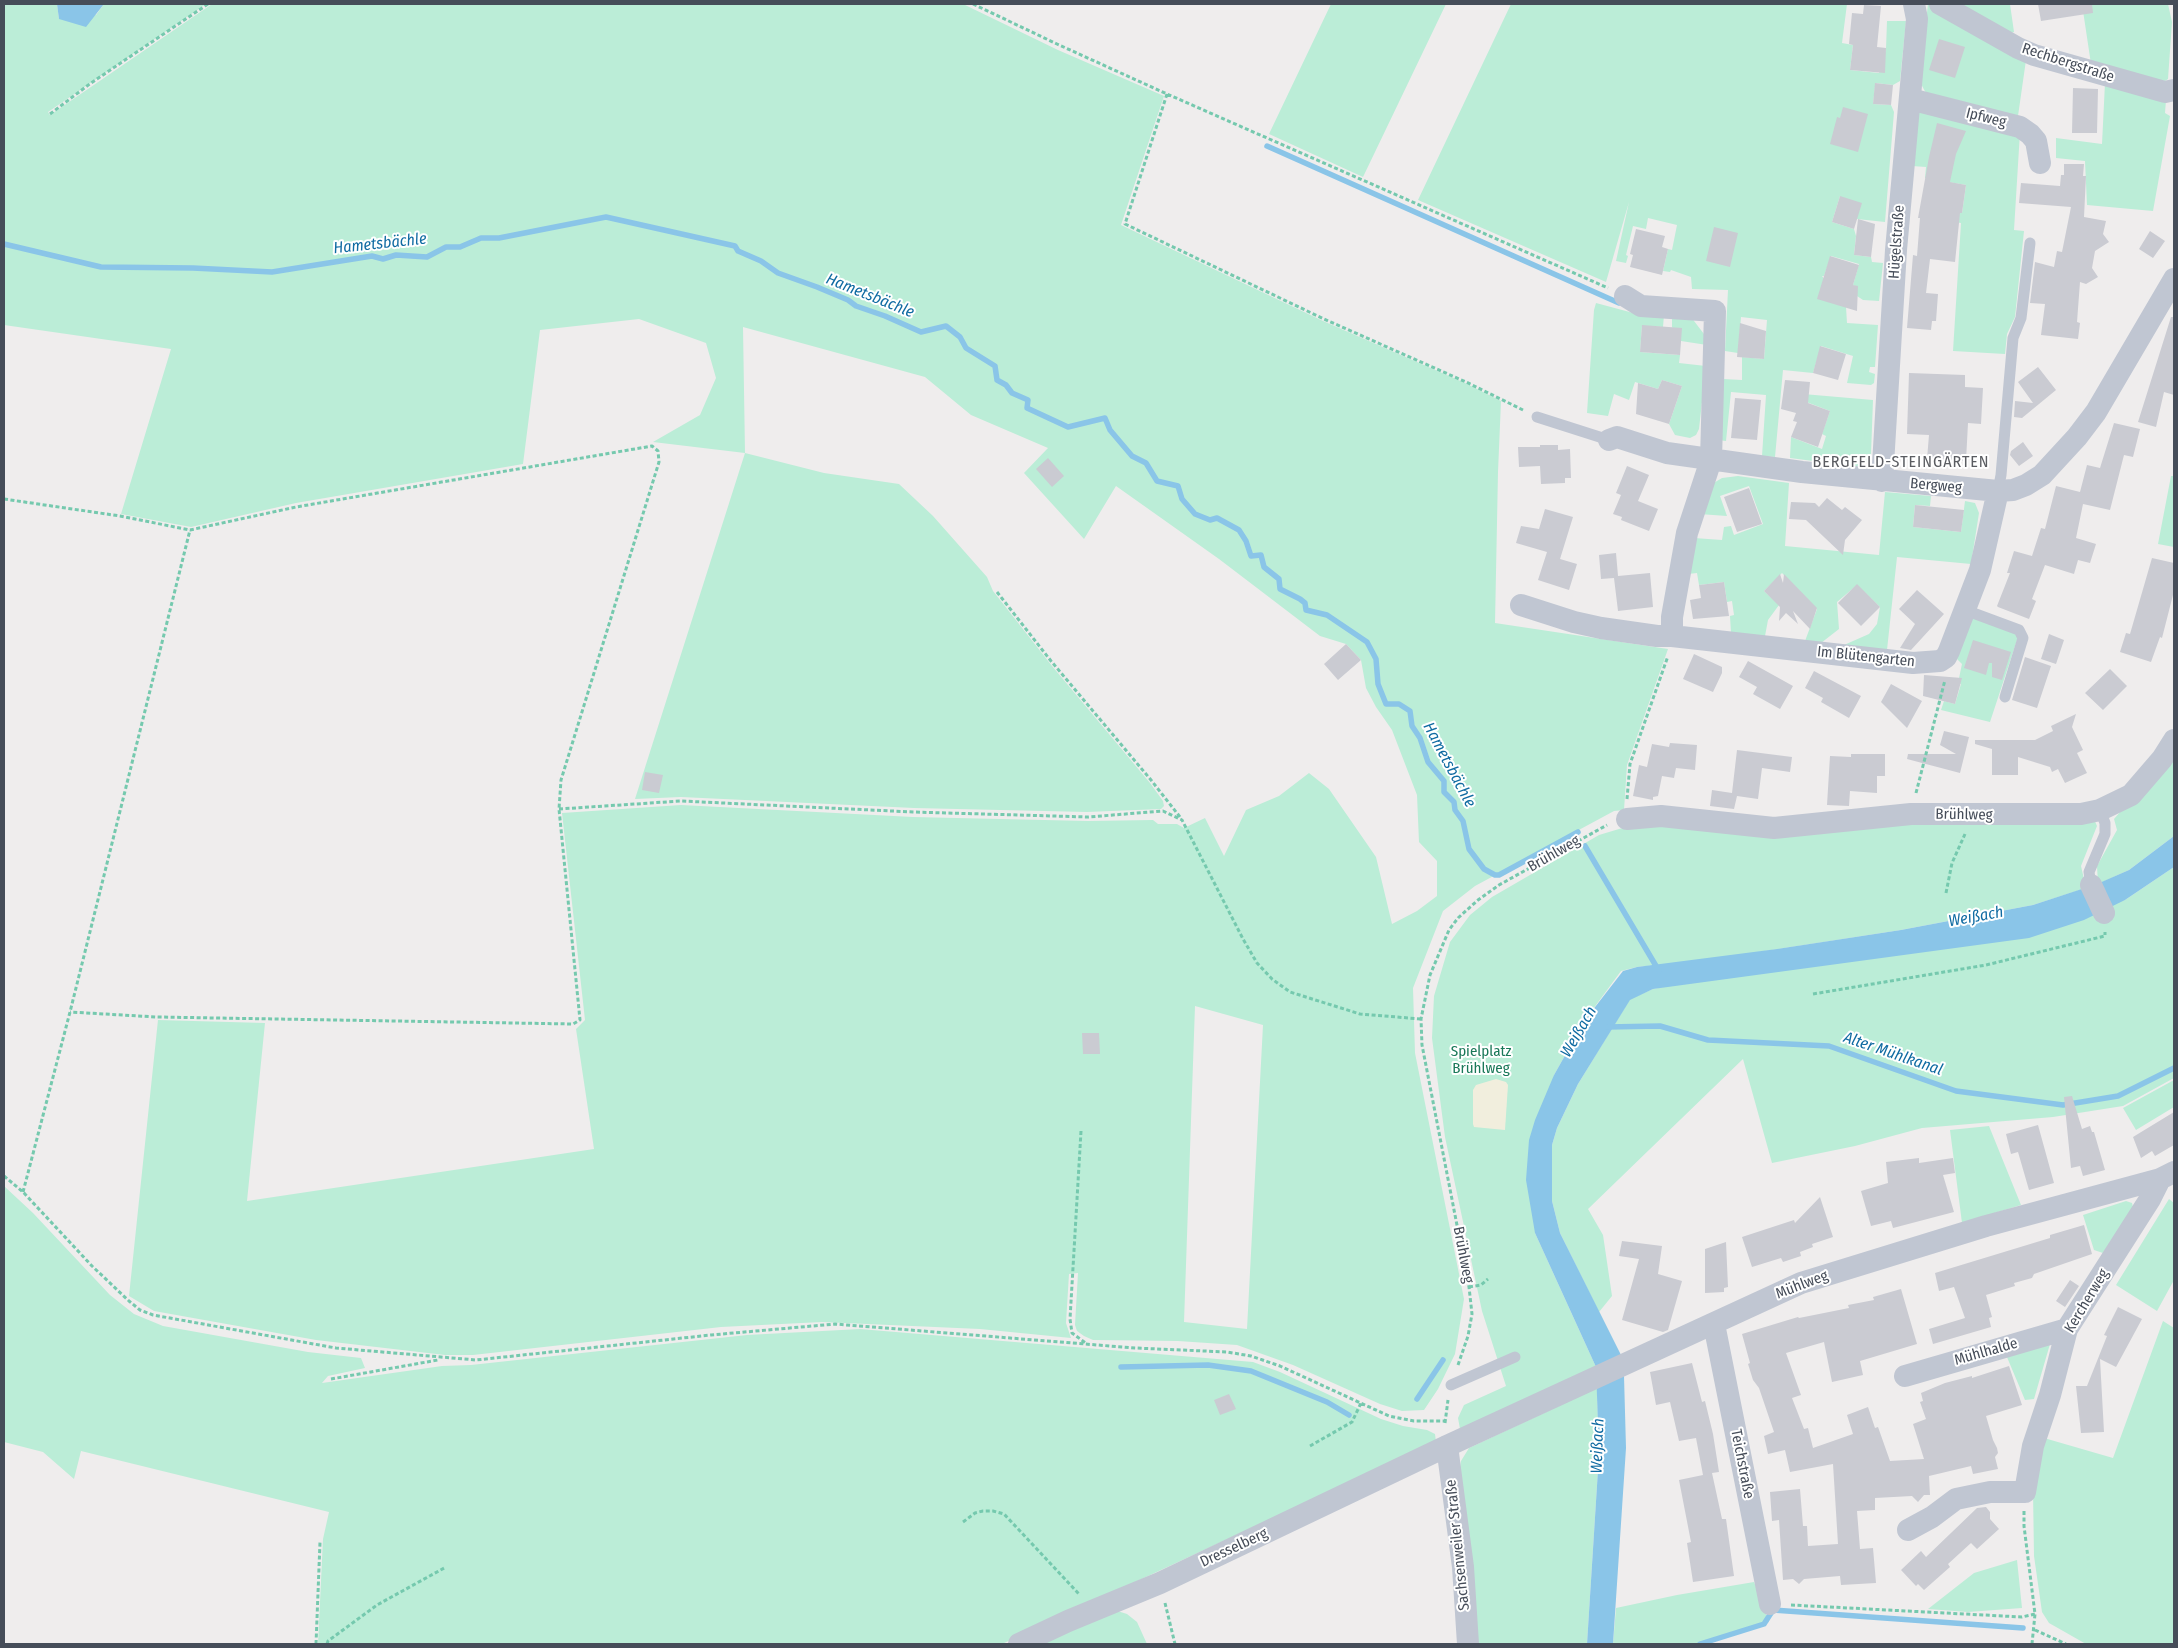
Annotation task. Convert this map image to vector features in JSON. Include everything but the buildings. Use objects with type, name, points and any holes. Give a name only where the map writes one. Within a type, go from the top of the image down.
[{"type":"street","name":"Hügelstraße","points":[[1882,481],[1896,250],[1918,19],[1914,4]]},
{"type":"street","name":"Rechbergstraße","points":[[1940,4],[2034,55],[2165,92],[2174,90]]},
{"type":"street","name":"Ipfweg","points":[[1910,98],[2020,127],[2036,141],[2040,163]]},
{"type":"street","name":"Bergweg","points":[[1609,440],[1617,437],[1667,453],[1711,460],[1882,481],[1998,491],[2013,490],[2026,485],[2042,475],[2077,437],[2096,412],[2174,280]]},
{"type":"street","points":[[1633,301],[1715,312],[1711,460],[1687,533],[1672,617],[1672,636]]},
{"type":"street","points":[[1946,658],[1980,570],[1998,491]]},
{"type":"street","name":"Im Blütengarten","points":[[1520,605],[1574,622],[1657,636],[1672,636],[1913,663],[1940,661],[1946,658]]},
{"type":"street","name":"Brühlweg","points":[[1627,819],[1661,816],[1774,828],[1911,814],[2081,814],[2100,810],[2131,795],[2162,759],[2174,740]]},
{"type":"street","points":[[2091,885],[2104,914]]},
{"type":"street","name":"Mühlweg","points":[[1447,1446],[1801,1283],[1976,1229],[2167,1175]]},
{"type":"street","name":"Kercherweg","points":[[2025,1492],[2033,1446],[2050,1395],[2067,1329],[2167,1175]]},
{"type":"street","name":"Teichstraße","points":[[1714,1324],[1770,1604]]},
{"type":"street","name":"Mühlhalde","points":[[1905,1376],[2067,1329]]},
{"type":"street","name":"Dresselberg","points":[[1019,1644],[1160,1582],[1447,1446]]},
{"type":"street","name":"Sachsenweiler Straße","points":[[1447,1446],[1463,1567],[1468,1644]]},
{"type":"street","points":[[1908,1530],[1932,1517],[1956,1498],[1990,1492],[2025,1492]]},
{"type":"lane","points":[[1998,491],[2013,338],[2021,318],[2030,242]]},
{"type":"lane","name":"Bergweg","points":[[1538,417],[1609,440]]},
{"type":"lane","points":[[1965,610],[2019,630],[2023,638],[2005,697]]},
{"type":"lane","points":[[2091,885],[2089,872],[2105,834],[2105,823],[2100,810]]},
{"type":"lane","points":[[1451,1385],[1515,1357]]},
{"type":"path","points":[[50,114],[91,83],[208,4]]},
{"type":"path","points":[[973,4],[1167,94],[1633,301]]},
{"type":"path","points":[[1167,94],[1125,224],[1324,319],[1466,382],[1538,417]]},
{"type":"path","points":[[4,499],[120,516],[190,530],[296,507],[652,446],[658,451],[659,462],[561,780],[559,809],[580,1020],[573,1024],[166,1017],[70,1012]]},
{"type":"path","points":[[23,1192],[70,1012],[190,530]]},
{"type":"path","points":[[997,592],[1051,661],[1151,780],[1182,820],[1243,939],[1257,963],[1272,980],[1297,995],[1360,1014],[1421,1019]]},
{"type":"path","points":[[1627,819],[1630,764],[1670,649],[1672,636]]},
{"type":"path","points":[[1911,814],[1946,675],[1946,658]]},
{"type":"path","points":[[559,809],[681,801],[913,812],[1068,816],[1163,811],[1182,820]]},
{"type":"path","points":[[1946,893],[1952,863],[1973,815]]},
{"type":"path","name":"Brühlweg","points":[[1447,1446],[1445,1421],[1451,1385],[1468,1336],[1472,1314],[1470,1287],[1422,1045],[1421,1019],[1430,975],[1449,930],[1458,918],[1499,884],[1605,825],[1627,819]]},
{"type":"path","points":[[1813,994],[1986,965],[2105,936],[2104,914]]},
{"type":"path","points":[[1081,1132],[1070,1318],[1072,1333],[1087,1344]]},
{"type":"path","points":[[4,1176],[23,1192],[92,1266],[129,1301],[153,1315],[336,1348],[443,1359],[476,1360],[710,1335],[835,1324],[1135,1348],[1205,1350],[1251,1356],[1280,1366],[1389,1416],[1414,1421],[1445,1421]]},
{"type":"path","points":[[1470,1287],[1481,1285],[1488,1279]]},
{"type":"path","points":[[331,1379],[443,1359]]},
{"type":"path","points":[[1310,1446],[1352,1422],[1361,1403]]},
{"type":"path","points":[[2025,1492],[2024,1526],[2035,1614],[2035,1630],[2032,1644]]},
{"type":"path","points":[[963,1522],[975,1513],[983,1511],[1004,1514],[1050,1565],[1095,1610]]},
{"type":"path","points":[[316,1644],[320,1542]]},
{"type":"path","points":[[327,1644],[328,1641],[378,1605],[446,1567]]},
{"type":"path","points":[[1160,1582],[1175,1644]]},
{"type":"path","points":[[1770,1604],[2022,1617],[2035,1614]]},
{"type":"path","points":[[2035,1630],[2066,1644]]},
{"type":"green space","points":[[4,4],[57,4],[59,19],[96,15],[104,4],[206,4],[48,112],[50,115],[212,4],[963,4],[1058,50],[1164,96],[1121,225],[1323,321],[1465,383],[1501,401],[1495,623],[1668,649],[1627,765],[1624,810],[1614,811],[1475,886],[1443,911],[1413,988],[1415,1053],[1464,1299],[1455,1354],[1438,1389],[1424,1410],[1402,1411],[1380,1404],[1293,1365],[1237,1345],[1178,1341],[1093,1340],[1077,1331],[1075,1325],[1078,1273],[1069,1274],[1066,1323],[1071,1338],[980,1329],[822,1322],[721,1327],[473,1355],[445,1355],[316,1340],[154,1311],[129,1296],[158,1020],[265,1023],[247,1201],[594,1149],[576,1029],[585,1020],[562,813],[681,805],[913,817],[1088,821],[1153,820],[1158,824],[1177,824],[1184,828],[1205,818],[1224,856],[1246,810],[1279,796],[1309,773],[1329,789],[1376,857],[1392,924],[1417,911],[1437,896],[1437,861],[1419,842],[1417,795],[1392,730],[1366,688],[1361,660],[1346,644],[1320,636],[1219,559],[1116,486],[1084,539],[1024,473],[1048,448],[971,415],[925,377],[743,327],[745,453],[653,442],[700,415],[716,378],[706,343],[639,319],[540,330],[523,464],[296,503],[191,527],[121,514],[171,349],[4,325]],"holes":[[[1195,1006],[1263,1025],[1247,1329],[1184,1322]]]},
{"type":"green space","points":[[1331,4],[1446,4],[1363,177],[1269,134]]},
{"type":"green space","points":[[1511,4],[1847,4],[1842,43],[1853,45],[1850,70],[1879,73],[1886,49],[1887,21],[1906,21],[1900,81],[1893,85],[1875,83],[1873,104],[1891,105],[1894,112],[1885,222],[1857,219],[1840,196],[1832,222],[1854,229],[1856,236],[1854,255],[1871,257],[1872,262],[1883,263],[1879,301],[1863,300],[1851,292],[1858,287],[1853,285],[1859,264],[1831,256],[1824,276],[1822,276],[1846,307],[1847,323],[1878,325],[1875,367],[1870,367],[1869,372],[1875,374],[1874,383],[1871,385],[1847,383],[1853,356],[1821,346],[1813,373],[1783,370],[1775,457],[1762,456],[1766,395],[1731,392],[1726,441],[1718,440],[1723,379],[1742,380],[1742,357],[1764,359],[1767,320],[1741,317],[1738,353],[1725,351],[1728,290],[1692,289],[1691,277],[1671,270],[1670,272],[1663,271],[1668,249],[1672,250],[1677,225],[1648,218],[1646,229],[1633,226],[1626,263],[1616,261],[1629,202],[1606,282],[1418,200]]},
{"type":"green space","points":[[1928,4],[2026,60],[2017,123],[1929,99],[1919,80]]},
{"type":"green space","points":[[1957,4],[2010,4],[2014,32],[2010,33]]},
{"type":"green space","points":[[2082,4],[2168,4],[2172,22],[2168,79],[2165,81],[2091,64]]},
{"type":"green space","points":[[2105,83],[2166,100],[2165,113],[2170,116],[2153,211],[2087,205],[2085,161],[2056,158],[2056,138],[2102,144]]},
{"type":"green space","points":[[1927,107],[2020,132],[2014,230],[2024,231],[2015,317],[2007,334],[2005,354],[1953,351],[1961,223],[1940,220],[1940,210],[1962,213],[1966,185],[1925,178],[1926,167],[1912,166],[1915,113]]},
{"type":"green space","points":[[1596,303],[1637,314],[1664,315],[1663,327],[1642,326],[1640,352],[1680,355],[1679,363],[1706,366],[1699,429],[1696,435],[1690,438],[1675,435],[1669,424],[1682,386],[1662,380],[1658,389],[1635,382],[1629,400],[1614,394],[1608,416],[1587,413]]},
{"type":"green space","points":[[1672,316],[1691,317],[1707,338],[1707,345],[1681,341],[1672,327]]},
{"type":"green space","points":[[1803,394],[1873,400],[1871,454],[1866,463],[1859,467],[1790,458],[1791,437],[1822,449],[1826,436],[1822,434],[1830,411],[1801,400]]},
{"type":"green space","points":[[745,453],[824,473],[899,484],[933,516],[987,577],[993,591],[1052,666],[1150,783],[1163,801],[1164,806],[1161,809],[1087,812],[914,808],[681,797],[635,799]]},
{"type":"green space","points":[[1738,476],[1789,483],[1785,546],[1879,555],[1885,492],[1931,496],[1930,506],[1915,505],[1913,527],[1961,532],[1965,501],[1975,503],[1979,513],[1971,564],[1897,557],[1887,650],[1844,645],[1869,634],[1877,624],[1880,607],[1857,585],[1837,602],[1839,629],[1821,643],[1805,641],[1817,609],[1782,573],[1764,591],[1779,605],[1768,620],[1765,636],[1731,633],[1730,616],[1734,615],[1732,601],[1727,602],[1724,582],[1699,585],[1697,573],[1688,574],[1694,538],[1722,540],[1724,527],[1731,526],[1734,535],[1763,524],[1749,486],[1720,496],[1727,516],[1699,514],[1712,484],[1722,478]]},
{"type":"green space","points":[[2171,476],[2174,476],[2174,547],[2158,544]]},
{"type":"green space","points":[[1976,618],[2019,634],[1990,722],[1941,710],[1944,701],[1955,704],[1961,684],[1958,683],[1962,664],[1957,659],[1971,619]]},
{"type":"green space","points":[[2174,750],[2174,836],[2129,870],[2098,884],[2097,866],[2117,830],[2114,819]]},
{"type":"green space","name":"Spielplatz Brühlweg","points":[[2093,817],[2097,826],[2081,866],[2086,888],[2033,905],[1901,930],[1707,960],[1637,967],[1621,971],[1585,1020],[1554,1075],[1535,1233],[1596,1367],[1460,1429],[1458,1418],[1464,1405],[1506,1386],[1482,1311],[1445,1137],[1432,1038],[1434,996],[1450,942],[1470,915],[1492,897],[1599,835],[1629,826],[1857,826]]},
{"type":"green space","points":[[2174,867],[2174,1078],[2123,1106],[2053,1117],[1922,1128],[1855,1146],[1772,1163],[1743,1059],[1588,1209],[1603,1235],[1612,1296],[1599,1312],[1560,1233],[1552,1201],[1552,1145],[1557,1128],[1578,1084],[1630,999],[1653,989],[2125,900]]},
{"type":"green space","points":[[2174,1080],[2174,1107],[2136,1130],[2123,1108]]},
{"type":"green space","points":[[1989,1126],[2021,1205],[1962,1223],[1950,1130]]},
{"type":"green space","points":[[4,1186],[33,1213],[110,1295],[134,1314],[163,1326],[308,1352],[361,1358],[365,1368],[328,1376],[322,1383],[442,1366],[471,1365],[747,1335],[860,1329],[1253,1362],[1280,1372],[1381,1419],[1403,1426],[1427,1430],[1435,1434],[1436,1442],[1002,1644],[318,1644],[323,1539],[329,1512],[81,1451],[74,1479],[43,1452],[4,1442]]},
{"type":"green space","points":[[2169,1199],[2174,1203],[2174,1280],[2157,1311],[2116,1285]]},
{"type":"green space","points":[[2126,1201],[2132,1203],[2133,1207],[2103,1253],[2094,1250],[2083,1215]]},
{"type":"green space","points":[[2163,1321],[2174,1328],[2174,1644],[2086,1644],[2049,1623],[2042,1612],[2034,1556],[2033,1491],[2044,1438],[2113,1458]]},
{"type":"green space","points":[[2050,1344],[2034,1399],[2025,1400],[2004,1350]]},
{"type":"green space","points":[[1597,1388],[1599,1454],[1587,1644],[1475,1644],[1459,1473],[1461,1461],[1469,1448]]},
{"type":"green space","points":[[2017,1560],[2022,1608],[1968,1612],[1928,1609],[1974,1573]]},
{"type":"green space","points":[[1754,1582],[1769,1622],[1708,1644],[1613,1644],[1616,1608]]},
{"type":"green space","points":[[1111,1609],[1127,1614],[1137,1622],[1147,1644],[1037,1644]]},
{"type":"sand","points":[[1496,1079],[1506,1082],[1508,1085],[1505,1130],[1474,1127],[1473,1090],[1476,1085]]},
{"type":"water","points":[[57,4],[104,4],[86,27],[59,19]]},
{"type":"water","name":"Weißach","points":[[2174,836],[2174,867],[2125,900],[2084,920],[2029,938],[1653,989],[1630,1000],[1578,1084],[1557,1128],[1552,1145],[1552,1201],[1560,1233],[1621,1355],[1624,1376],[1626,1448],[1613,1644],[1587,1644],[1599,1454],[1596,1367],[1535,1233],[1526,1180],[1529,1140],[1535,1120],[1554,1075],[1585,1020],[1623,971],[1637,967],[1777,949],[1901,930],[2033,905],[2097,884],[2129,870]]},
{"type":"waterway","points":[[1267,146],[1619,303]]},
{"type":"waterway","name":"Hametsbächle","points":[[4,244],[101,267],[193,268],[272,272],[372,256],[383,259],[396,255],[427,257],[446,247],[460,247],[481,238],[499,238],[606,217],[735,246],[738,251],[761,261],[778,273],[817,287],[848,300],[856,306],[921,332],[946,326],[960,337],[966,348],[995,366],[997,380],[1006,385],[1012,393],[1028,400],[1027,408],[1068,427],[1105,418],[1110,430],[1132,456],[1146,463],[1157,481],[1178,486],[1182,499],[1195,514],[1210,520],[1217,518],[1239,530],[1246,541],[1251,556],[1261,555],[1264,567],[1279,579],[1280,589],[1305,603],[1306,610],[1327,615],[1367,642],[1376,659],[1378,684],[1386,704],[1399,704],[1410,711],[1412,726],[1420,738],[1428,762],[1444,781],[1444,792],[1454,802],[1455,810],[1463,821],[1469,849],[1484,869],[1499,875],[1578,832]]},
{"type":"waterway","name":"Hametsbächle","points":[[1585,846],[1659,971]]},
{"type":"waterway","name":"Alter Mühlkanal","points":[[1607,1027],[1660,1026],[1708,1040],[1829,1046],[1956,1091],[2063,1105],[2118,1096],[2174,1068]]},
{"type":"waterway","points":[[1417,1399],[1443,1360]]},
{"type":"waterway","points":[[1121,1367],[1208,1365],[1251,1371],[1327,1402],[1349,1415]]},
{"type":"waterway","points":[[1700,1644],[1764,1624],[1773,1610],[2023,1628]]},
{"type":"district","name":"BERGFELD-STEINGÄRTEN","points":[[1901,463]]}]
